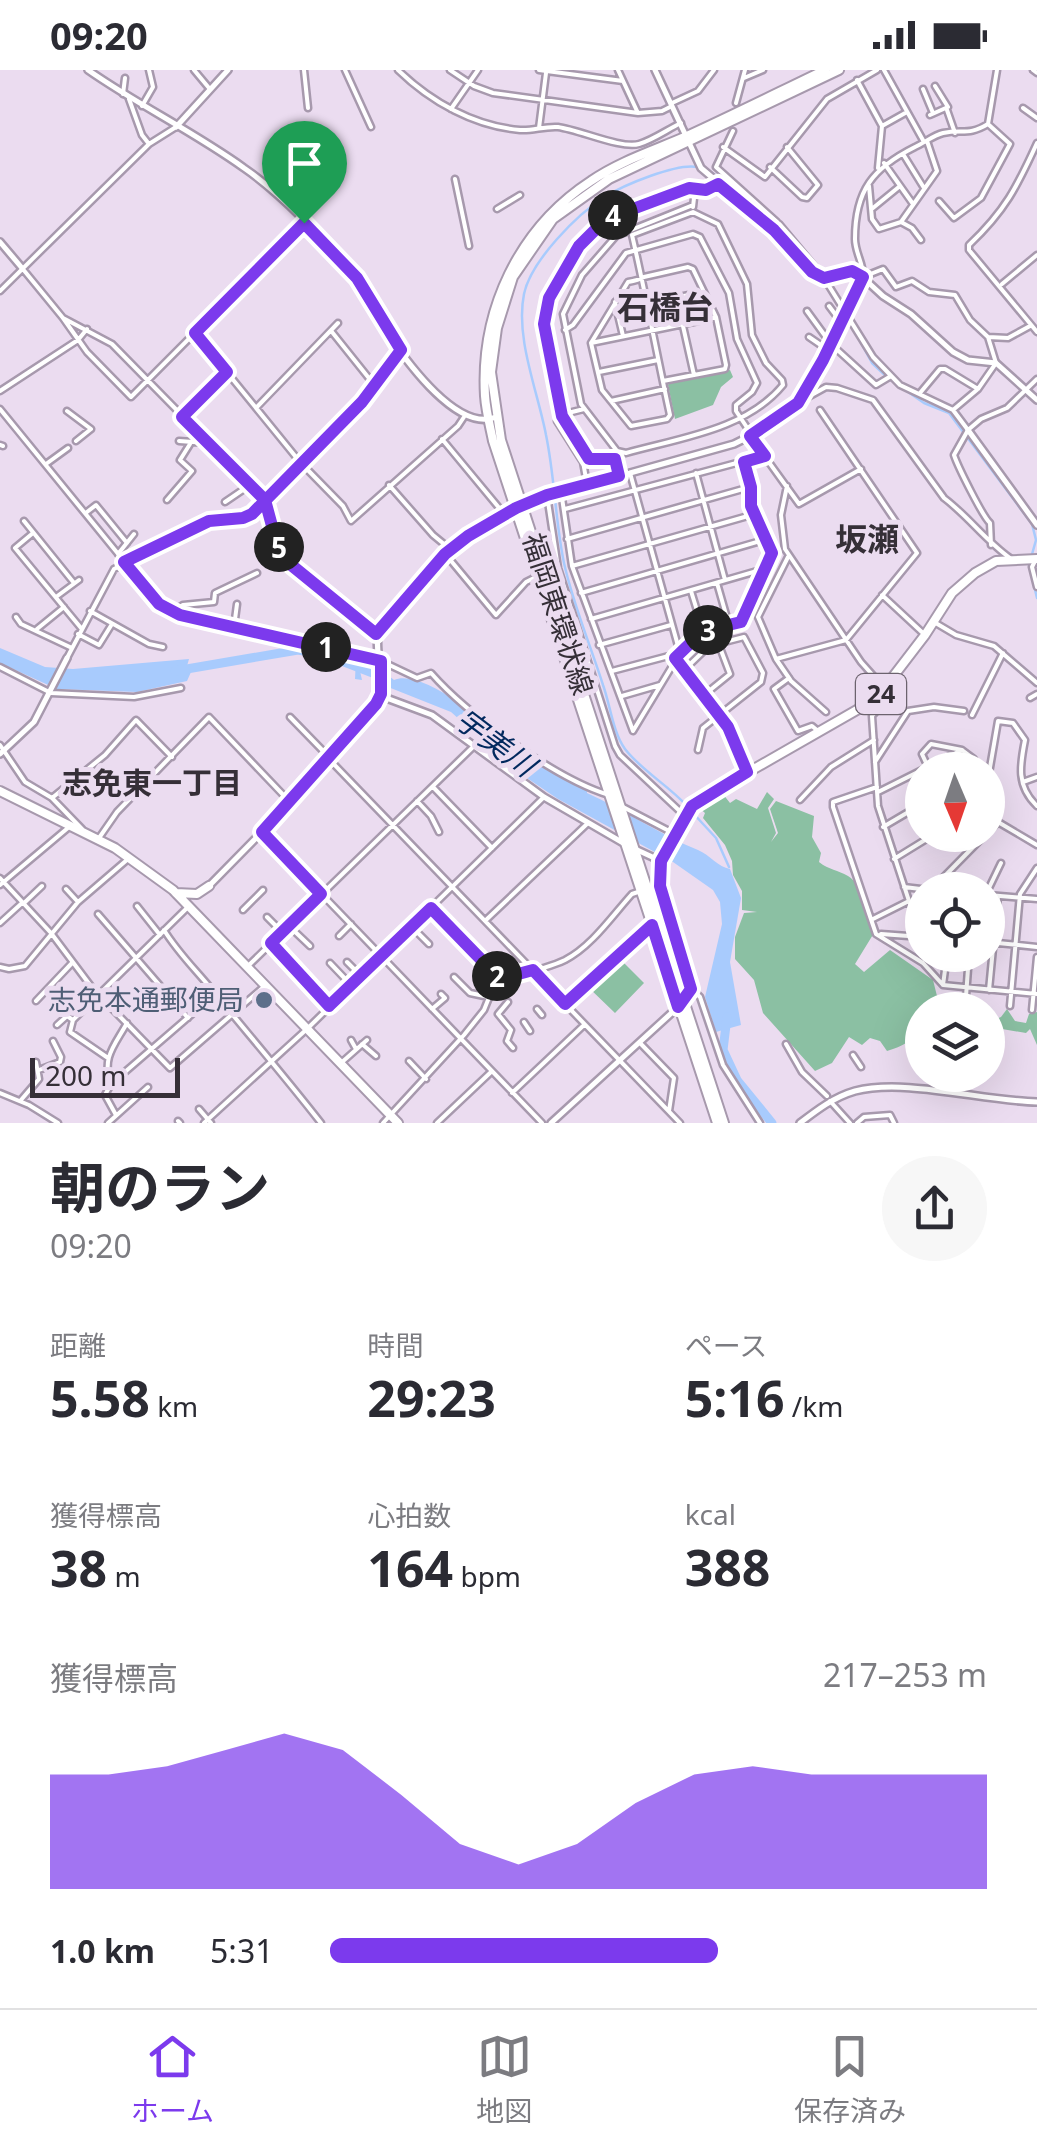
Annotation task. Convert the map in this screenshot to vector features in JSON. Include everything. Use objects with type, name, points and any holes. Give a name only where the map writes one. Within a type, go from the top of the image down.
[{"type":"main road","name":"福岡東環状線","points":[[615,803],[519,507],[493,440],[485,374],[491,330],[508,273],[525,243],[557,206],[593,179],[840,70]]},
{"type":"main road","name":"福岡東環状線","points":[[688,139],[820,71]]},
{"type":"main road","name":"福岡東環状線","points":[[519,507],[538,576],[615,803]]},
{"type":"main road","name":"24","points":[[687,811],[886,690],[961,583],[996,561],[1037,558]]},
{"type":"main road","points":[[0,791],[130,858],[176,893],[398,1123]]},
{"type":"main road","points":[[615,803],[720,1123]]},
{"type":"main road","points":[[681,1003],[691,989],[660,886],[661,859],[687,811]]},
{"type":"main road","points":[[630,846],[652,925],[681,1003]]},
{"type":"main road","points":[[176,893],[197,894],[208,886]]},
{"type":"street","points":[[88,70],[245,168],[357,278],[401,350],[447,404],[464,416],[493,419]]},
{"type":"street","points":[[142,106],[153,87],[149,70]]},
{"type":"street","points":[[194,70],[209,88]]},
{"type":"street","points":[[0,291],[149,144],[176,127],[228,70]]},
{"type":"street","points":[[304,70],[308,108]]},
{"type":"street","points":[[345,70],[371,127]]},
{"type":"street","points":[[398,70],[451,109],[483,124],[518,130],[586,131],[598,139],[635,144],[681,123]]},
{"type":"street","points":[[450,70],[493,93],[638,113],[662,111],[698,91],[714,70]]},
{"type":"street","points":[[451,109],[478,70]]},
{"type":"street","points":[[540,70],[623,81]]},
{"type":"street","points":[[539,128],[547,70]]},
{"type":"street","points":[[618,70],[638,113]]},
{"type":"street","points":[[655,70],[701,168],[776,227],[812,272],[824,278],[846,270],[863,277],[953,352],[968,360],[996,363]]},
{"type":"street","points":[[736,103],[745,70]]},
{"type":"street","points":[[743,79],[763,70]]},
{"type":"street","points":[[723,147],[762,176],[826,99],[877,70]]},
{"type":"street","points":[[869,182],[872,219],[880,229],[901,222],[937,171],[926,142],[884,70]]},
{"type":"street","points":[[988,124],[995,71]]},
{"type":"street","points":[[126,78],[126,96],[149,144]]},
{"type":"street","points":[[857,80],[882,126],[878,168]]},
{"type":"street","points":[[935,86],[955,133]]},
{"type":"street","points":[[923,90],[931,114],[946,108]]},
{"type":"street","points":[[1023,108],[1037,118]]},
{"type":"street","points":[[882,126],[907,112]]},
{"type":"street","points":[[798,403],[863,277],[854,243],[869,182],[878,168],[941,133],[972,133],[988,124]]},
{"type":"street","points":[[939,201],[954,218],[988,188],[1010,144],[988,124]]},
{"type":"street","points":[[733,130],[716,167],[824,278],[846,309],[860,341],[891,376],[918,395],[953,410],[1037,525]]},
{"type":"street","points":[[1037,142],[997,219],[969,244],[969,250],[1037,332]]},
{"type":"street","points":[[770,168],[807,198],[818,184],[787,147]]},
{"type":"street","points":[[902,153],[924,188]]},
{"type":"street","points":[[884,163],[913,204]]},
{"type":"street","points":[[455,179],[468,246]]},
{"type":"street","points":[[619,476],[615,459],[589,459],[562,415],[544,324],[549,298],[579,246],[606,219],[689,188],[706,190],[716,182]]},
{"type":"street","points":[[873,208],[900,186]]},
{"type":"street","points":[[693,208],[695,189]]},
{"type":"street","points":[[497,209],[520,196]]},
{"type":"street","points":[[663,381],[726,365],[716,317],[693,269],[688,267],[641,279],[628,282],[591,343],[602,390],[631,426],[670,416],[646,304],[641,279],[635,249],[633,232],[693,208]]},
{"type":"street","points":[[693,208],[718,224],[747,284],[752,335],[782,385],[768,404],[741,419],[621,452],[578,398],[563,314],[582,275],[606,244],[628,229],[693,208]]},
{"type":"street","points":[[901,222],[921,240]]},
{"type":"street","points":[[0,242],[78,340],[131,397],[304,223]]},
{"type":"street","points":[[565,330],[573,326],[626,253],[693,234],[700,238],[729,293],[737,339],[756,383],[752,392],[736,405],[741,419],[799,504],[860,469]]},
{"type":"street","points":[[468,238],[478,238]]},
{"type":"street","points":[[1000,285],[1037,255]]},
{"type":"street","points":[[863,277],[883,269],[896,287],[912,281],[929,292],[955,295],[970,320],[988,337],[996,363],[1037,400]]},
{"type":"street","points":[[646,304],[703,292]]},
{"type":"street","points":[[615,302],[624,337]]},
{"type":"street","points":[[829,306],[841,322]]},
{"type":"street","points":[[807,310],[830,347]]},
{"type":"street","points":[[591,343],[716,317]]},
{"type":"street","points":[[63,318],[112,344],[250,485],[264,501],[279,547],[290,564],[376,634],[381,662],[381,695],[262,832],[72,1020],[70,1032],[108,1058]]},
{"type":"street","points":[[256,408],[338,323]]},
{"type":"street","points":[[683,324],[694,375]]},
{"type":"street","points":[[988,337],[1008,338],[1032,325]]},
{"type":"street","points":[[0,392],[78,340],[87,329]]},
{"type":"street","points":[[331,331],[376,387]]},
{"type":"street","points":[[195,333],[300,462],[343,506],[351,521],[464,416]]},
{"type":"street","points":[[737,339],[752,335]]},
{"type":"street","points":[[809,338],[830,347],[876,385],[891,376]]},
{"type":"street","points":[[85,833],[71,814],[25,782],[1,750],[34,722],[109,576],[124,562],[202,524],[243,518],[376,387],[401,350]]},
{"type":"street","points":[[598,373],[658,360]]},
{"type":"street","points":[[953,410],[978,388],[996,363]]},
{"type":"street","points":[[918,395],[945,368],[978,388]]},
{"type":"street","points":[[182,417],[227,372]]},
{"type":"street","points":[[991,545],[990,523],[961,476],[954,455],[968,430],[981,419],[1007,408],[1037,380]]},
{"type":"street","points":[[376,634],[448,552],[505,514],[547,495],[751,436],[826,388],[873,400],[944,498],[991,545],[1010,558]]},
{"type":"street","points":[[610,401],[664,389]]},
{"type":"street","points":[[0,409],[159,604],[172,612],[381,662],[418,678],[431,673],[526,752],[674,835]]},
{"type":"street","points":[[562,415],[584,409]]},
{"type":"street","points":[[776,658],[846,640],[917,553],[820,410]]},
{"type":"street","points":[[67,411],[90,429],[76,441]]},
{"type":"street","points":[[557,421],[583,462],[587,484]]},
{"type":"street","points":[[442,439],[505,514]]},
{"type":"street","points":[[179,441],[207,442]]},
{"type":"street","points":[[167,500],[192,471],[180,460],[190,444]]},
{"type":"street","points":[[46,464],[68,448]]},
{"type":"street","points":[[563,509],[765,456]]},
{"type":"street","points":[[561,492],[572,566],[633,731],[677,656],[703,631],[741,622],[772,553],[751,506],[744,462]]},
{"type":"street","points":[[630,473],[677,656],[720,715],[747,772]]},
{"type":"street","points":[[696,474],[726,580]]},
{"type":"street","points":[[225,502],[250,485]]},
{"type":"street","points":[[389,485],[496,615],[526,582],[538,576]]},
{"type":"street","points":[[787,486],[781,515],[782,537],[789,556],[861,662],[886,690],[885,701],[872,716],[877,790],[883,828],[904,887]]},
{"type":"street","points":[[567,539],[751,487]]},
{"type":"street","points":[[547,495],[558,568],[616,746],[620,755],[687,811]]},
{"type":"street","points":[[85,513],[96,505],[128,543]]},
{"type":"street","points":[[572,566],[755,514]]},
{"type":"street","points":[[24,522],[77,582],[56,597]]},
{"type":"street","points":[[33,533],[15,548],[82,628]]},
{"type":"street","points":[[118,554],[134,534]]},
{"type":"street","points":[[581,594],[766,540]]},
{"type":"street","points":[[789,556],[758,617],[789,678],[826,712]]},
{"type":"street","points":[[1037,558],[1032,567],[1037,586]]},
{"type":"street","points":[[590,620],[764,569]]},
{"type":"street","points":[[172,612],[183,606],[214,602],[215,593],[257,574]]},
{"type":"street","points":[[717,583],[729,625]]},
{"type":"street","points":[[691,591],[703,631]]},
{"type":"street","points":[[882,595],[925,635]]},
{"type":"street","points":[[234,627],[237,604]]},
{"type":"street","points":[[35,630],[64,607]]},
{"type":"street","points":[[90,611],[149,644],[164,648]]},
{"type":"street","points":[[16,617],[72,648]]},
{"type":"street","points":[[934,622],[956,635],[994,646],[1037,682]]},
{"type":"street","points":[[78,634],[100,645],[112,624]]},
{"type":"street","points":[[600,644],[672,625]]},
{"type":"street","points":[[684,670],[709,646],[744,636],[764,674],[761,682],[703,728],[698,750]]},
{"type":"street","points":[[704,695],[730,674],[718,643]]},
{"type":"street","points":[[972,715],[1003,653]]},
{"type":"street","points":[[610,671],[677,656]]},
{"type":"street","points":[[0,667],[53,690],[134,696],[180,688]]},
{"type":"street","points":[[789,678],[774,689],[798,731],[812,726],[818,731]]},
{"type":"street","points":[[620,696],[660,685]]},
{"type":"street","points":[[1030,698],[1037,694]]},
{"type":"street","points":[[381,695],[432,715],[544,797],[630,846],[661,859]]},
{"type":"street","points":[[875,762],[908,711],[934,706],[964,711]]},
{"type":"street","points":[[98,840],[116,812],[209,717],[289,801]]},
{"type":"street","points":[[290,718],[680,1123]]},
{"type":"street","points":[[52,798],[106,756],[136,720],[172,757]]},
{"type":"street","points":[[993,752],[998,721],[1009,721],[1025,740],[1018,772],[1037,806]]},
{"type":"street","points":[[800,800],[831,767],[874,740]]},
{"type":"street","points":[[924,752],[931,744],[965,752]]},
{"type":"street","points":[[247,966],[474,746]]},
{"type":"street","points":[[958,752],[962,750]]},
{"type":"street","points":[[905,777],[833,802],[832,807],[876,934],[905,952]]},
{"type":"street","points":[[1023,782],[1037,777]]},
{"type":"street","points":[[432,786],[492,848]]},
{"type":"street","points":[[200,1109],[208,1122],[544,797]]},
{"type":"street","points":[[417,801],[432,816],[439,832]]},
{"type":"street","points":[[883,828],[905,814]]},
{"type":"street","points":[[485,921],[588,823]]},
{"type":"street","points":[[70,826],[1,882],[52,933],[99,994],[170,1068],[266,986]]},
{"type":"street","points":[[1005,826],[1037,845]]},
{"type":"street","points":[[262,832],[542,1123]]},
{"type":"street","points":[[894,859],[905,852]]},
{"type":"street","points":[[949,872],[968,852]]},
{"type":"street","points":[[0,966],[25,966],[78,902],[130,858]]},
{"type":"street","points":[[997,872],[1001,863]]},
{"type":"street","points":[[1010,1006],[1020,897],[1037,868]]},
{"type":"street","points":[[0,922],[42,886]]},
{"type":"street","points":[[66,889],[78,902]]},
{"type":"street","points":[[242,910],[263,890]]},
{"type":"street","points":[[382,1123],[426,1080],[484,1010],[493,983],[563,961],[582,948],[632,894],[641,891]]},
{"type":"street","points":[[1005,896],[1037,899]]},
{"type":"street","points":[[873,919],[905,903]]},
{"type":"street","points":[[138,906],[321,1123]]},
{"type":"street","points":[[431,908],[500,979]]},
{"type":"street","points":[[98,914],[188,1018]]},
{"type":"street","points":[[268,917],[282,932]]},
{"type":"street","points":[[338,936],[351,924]]},
{"type":"street","points":[[565,1004],[652,925]]},
{"type":"street","points":[[289,926],[310,946]]},
{"type":"street","points":[[412,927],[428,944]]},
{"type":"street","points":[[876,934],[905,935]]},
{"type":"street","points":[[901,950],[902,935]]},
{"type":"street","points":[[271,943],[329,1006]]},
{"type":"street","points":[[1005,944],[1037,947]]},
{"type":"street","points":[[1032,1010],[1037,956]]},
{"type":"street","points":[[347,962],[360,976]]},
{"type":"street","points":[[36,1000],[72,963]]},
{"type":"street","points":[[330,963],[351,985]]},
{"type":"street","points":[[931,972],[943,985],[1035,994]]},
{"type":"street","points":[[943,985],[945,972]]},
{"type":"street","points":[[966,992],[968,972]]},
{"type":"street","points":[[989,972],[989,990]]},
{"type":"street","points":[[454,977],[470,994],[489,997]]},
{"type":"street","points":[[691,989],[700,997],[730,1080],[760,1123]]},
{"type":"street","points":[[432,1009],[443,996],[450,1003]]},
{"type":"street","points":[[508,1002],[498,1014],[510,1030],[506,1040],[512,1048]]},
{"type":"street","points":[[551,1123],[681,1003]]},
{"type":"street","points":[[116,1115],[105,1096],[111,1084],[199,1008]]},
{"type":"street","points":[[536,1008],[542,1015]]},
{"type":"street","points":[[57,1025],[67,1016],[72,1020]]},
{"type":"street","points":[[524,1022],[530,1031]]},
{"type":"street","points":[[111,1084],[106,1069],[108,1058],[114,1040],[127,1024]]},
{"type":"street","points":[[512,1093],[584,1024]]},
{"type":"street","points":[[351,1040],[356,1049]]},
{"type":"street","points":[[39,1070],[60,1062],[53,1041]]},
{"type":"street","points":[[341,1063],[365,1042],[376,1056]]},
{"type":"street","points":[[640,1042],[674,1078],[669,1112]]},
{"type":"street","points":[[786,1044],[802,1072],[854,1123],[864,1117],[890,1115],[894,1123]]},
{"type":"street","points":[[852,1055],[862,1067]]},
{"type":"street","points":[[21,1100],[39,1080],[36,1062]]},
{"type":"street","points":[[409,1062],[426,1080]]},
{"type":"street","points":[[437,1123],[491,1072]]},
{"type":"street","points":[[108,1123],[148,1088]]},
{"type":"street","points":[[801,1123],[829,1099],[878,1088],[1037,1102]]},
{"type":"street","points":[[2,1096],[21,1100],[58,1123]]},
{"type":"green space","points":[[730,370],[733,377],[721,387],[713,405],[675,419],[670,382]]},
{"type":"green space","points":[[719,789],[730,803],[736,799],[757,809],[767,792],[774,799],[768,808],[776,833],[771,842],[778,833],[770,809],[776,801],[814,816],[812,837],[821,853],[819,862],[853,881],[862,894],[874,933],[855,964],[864,972],[890,950],[905,960],[905,972],[922,972],[933,980],[936,992],[905,992],[905,1044],[887,1051],[880,1041],[870,1038],[862,1045],[849,1037],[832,1063],[815,1071],[763,1013],[754,980],[735,959],[735,937],[744,913],[757,912],[742,910],[742,891],[733,875],[732,861],[697,806]]},
{"type":"green space","points":[[618,957],[644,983],[615,1013],[587,986]]},
{"type":"green space","points":[[1007,1009],[1015,1021],[1026,1023],[1029,1014],[1037,1012],[1037,1045],[1030,1029],[1026,1033],[1005,1030]]},
{"type":"water","points":[[0,648],[45,667],[73,669],[189,659],[187,666],[191,672],[187,681],[137,692],[57,689],[0,663]]},
{"type":"water","points":[[356,658],[373,663],[394,680],[408,679],[443,693],[481,720],[523,760],[531,758],[587,789],[587,793],[730,869],[741,898],[730,962],[741,1025],[716,1032],[705,997],[722,924],[720,902],[713,890],[673,862],[558,799],[521,774],[451,712],[373,681],[375,673],[364,669],[360,671],[362,680],[355,679]]},
{"type":"waterway","points":[[687,806],[632,757],[615,727],[564,563],[549,451],[525,347],[522,311],[528,281],[536,267],[582,215],[605,197],[637,181],[677,168],[697,167]]},
{"type":"waterway","points":[[705,168],[764,216],[815,272]]},
{"type":"waterway","points":[[853,328],[872,363],[888,378],[924,403],[949,413],[1032,524],[1036,540],[1029,565],[1037,598]]},
{"type":"waterway","name":"宇美川","points":[[175,671],[298,650],[326,655],[383,677]]},
{"type":"waterway","points":[[692,812],[716,838],[729,867]]},
{"type":"waterway","name":"宇美川","points":[[727,1017],[723,1050],[737,1080],[772,1123]]},
{"type":"place","name":"志免本通郵便局","points":[[264,1000]]},
{"type":"district","name":"石橋台","points":[[665,308]]},
{"type":"district","name":"坂瀬","points":[[867,540]]},
{"type":"district","name":"志免東一丁目","points":[[152,784]]},
{"type":"route","points":[[304,223],[195,333],[227,372],[182,417],[265,500],[275,537],[290,564],[376,634],[378,627],[445,554],[468,536],[547,495],[619,476],[615,459],[589,459],[562,416],[544,324],[549,298],[560,274],[595,227],[619,212],[689,188],[706,190],[718,184],[774,230],[812,272],[824,278],[846,270],[863,277],[798,403],[750,436],[765,456],[744,462],[751,506],[772,553],[741,622],[703,631],[675,658],[728,727],[747,772],[692,806],[661,861],[660,886],[691,989],[678,1007],[652,925],[565,1004],[533,970],[500,979],[431,908],[329,1006],[271,943],[321,894],[262,832],[376,704],[381,696],[381,661],[180,615],[159,604],[124,562],[209,521],[252,514],[259,508],[265,500],[274,489],[300,462],[362,402],[401,350],[386,332],[357,278],[304,223]]}]
